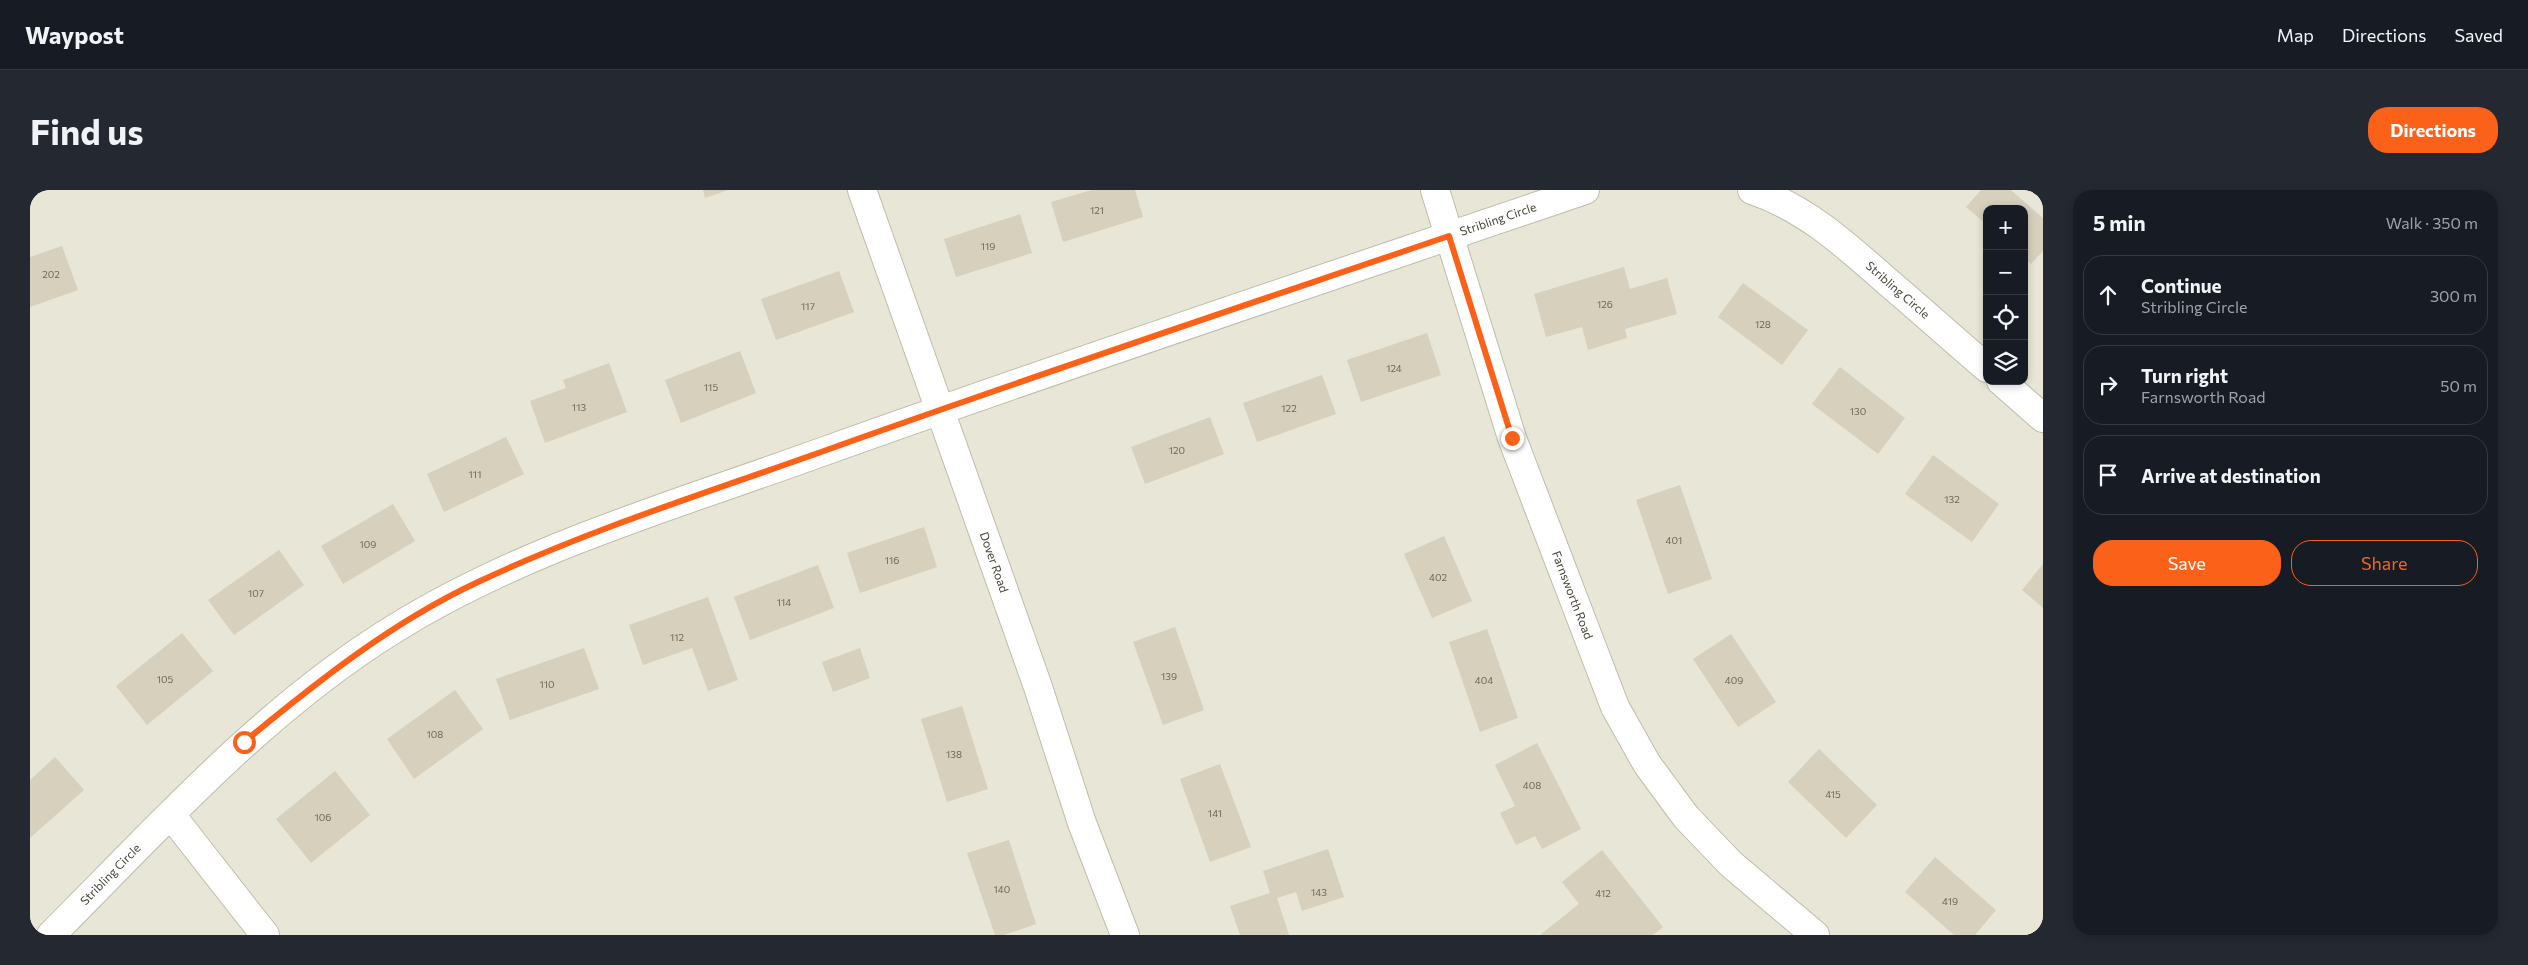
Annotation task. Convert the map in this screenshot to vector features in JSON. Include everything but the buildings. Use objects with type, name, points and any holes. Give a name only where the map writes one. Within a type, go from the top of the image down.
[{"type":"street","name":"Dover Road","points":[[862,190],[1038,688],[1082,823],[1125,935]]},
{"type":"street","name":"Farnsworth Road","points":[[1435,190],[1512,438],[1615,707],[1647,764],[1686,817],[1731,864],[1815,935]]},
{"type":"street","name":"Stribling Circle","points":[[51,935],[244,742],[316,682],[394,629],[475,583],[562,545],[940,410],[1585,190]]},
{"type":"street","name":"Stribling Circle","points":[[1752,190],[1771,196],[1810,218],[1846,245],[1983,365]]},
{"type":"street","points":[[2006,385],[2043,418]]},
{"type":"street","points":[[171,815],[265,935]]},
{"type":"shaded area","points":[[30,190],[2043,190],[2043,935],[30,935]]},
{"type":"route","points":[[244,742],[316,682],[394,629],[475,583],[562,545],[1009,385],[1449,236],[1512,438]]}]
